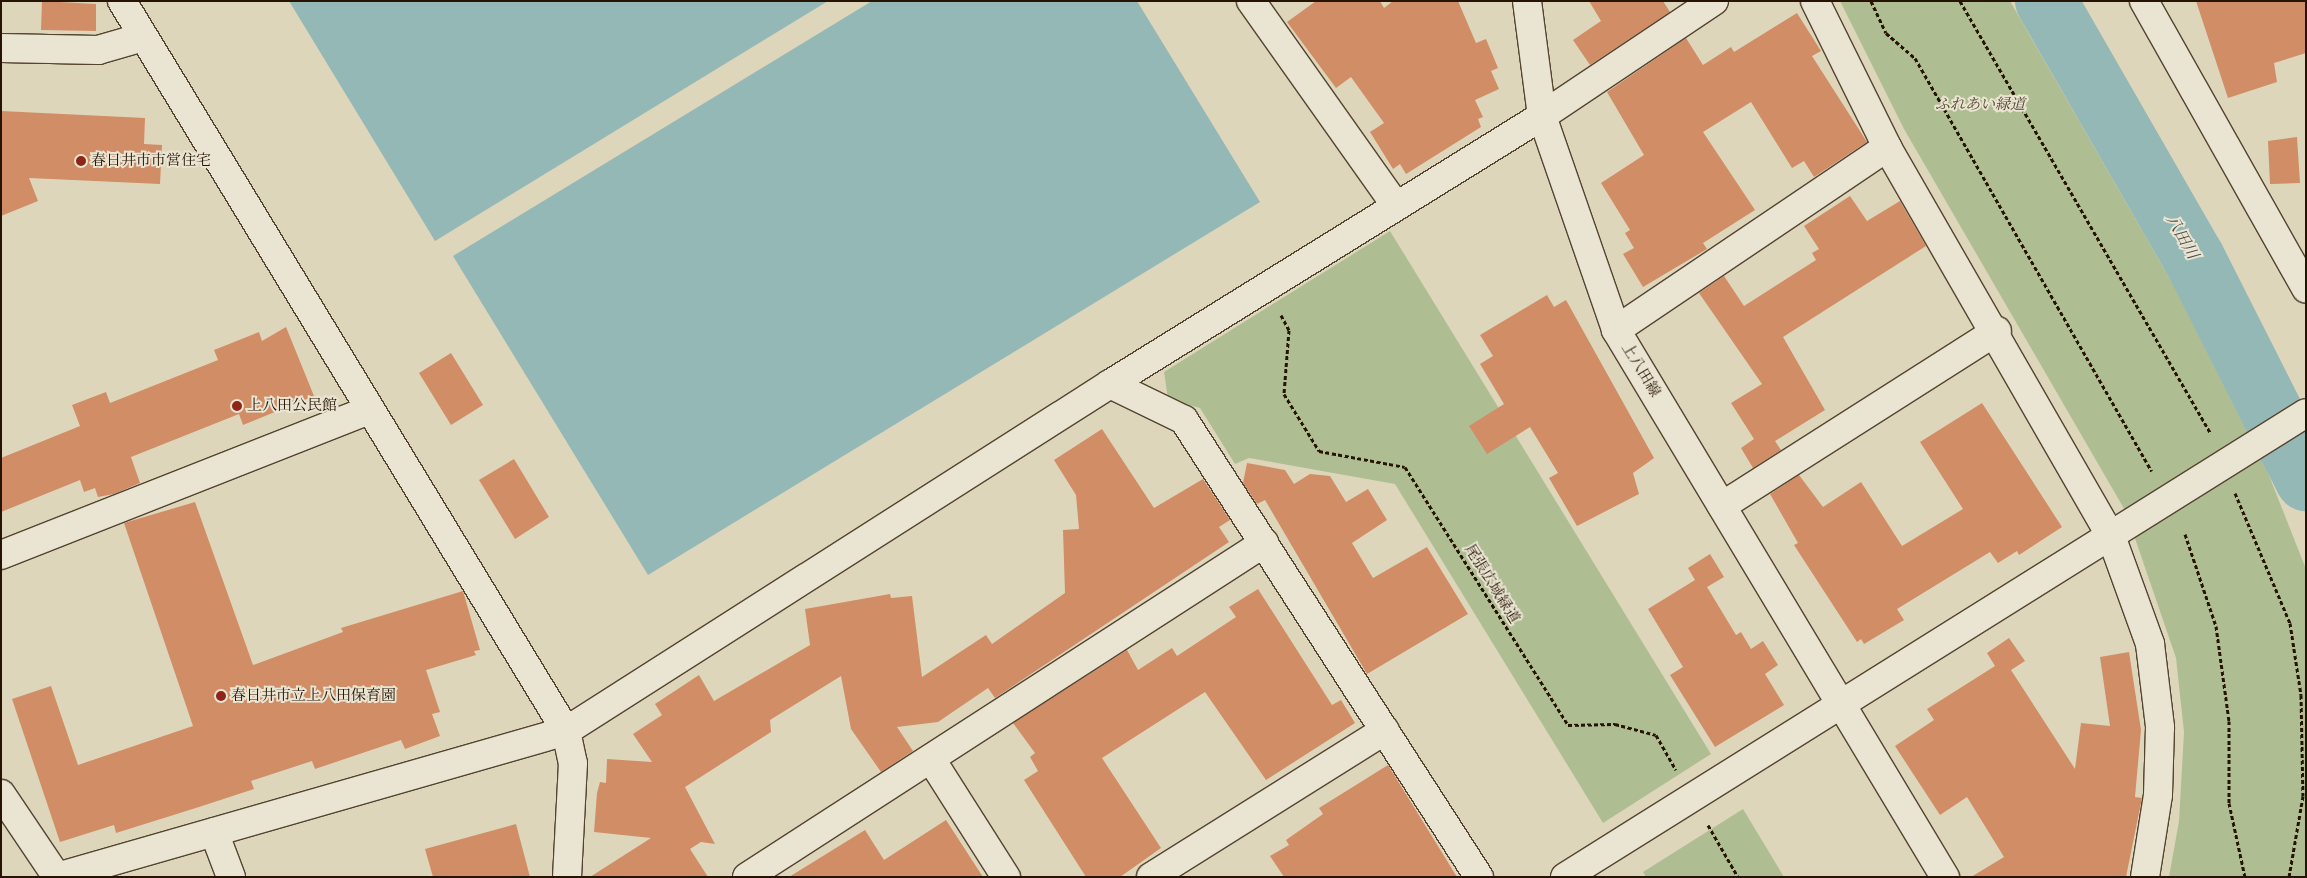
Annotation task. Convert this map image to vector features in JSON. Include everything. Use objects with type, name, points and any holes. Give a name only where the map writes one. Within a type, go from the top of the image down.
[{"type":"street","points":[[122,1],[566,732],[573,763],[567,877]]},
{"type":"street","points":[[1251,1],[1396,206]]},
{"type":"street","name":"上八田線","points":[[1527,1],[1542,116],[1616,330],[1945,877]]},
{"type":"street","points":[[1,794],[57,877],[566,732],[1110,384],[1542,116],[1714,1]]},
{"type":"street","points":[[1815,1],[1887,147],[1997,331],[2111,536],[2150,644],[2160,727],[2158,795],[2145,877]]},
{"type":"street","points":[[2144,1],[2306,289]]},
{"type":"street","points":[[1,48],[98,50],[144,37]]},
{"type":"street","points":[[1616,330],[1887,147]]},
{"type":"street","points":[[1722,506],[1997,331]]},
{"type":"street","points":[[1110,384],[1184,420],[1479,877]]},
{"type":"street","points":[[1,555],[369,410]]},
{"type":"street","points":[[1564,877],[2306,413]]},
{"type":"street","points":[[747,877],[1264,544]]},
{"type":"street","points":[[1151,877],[1385,730]]},
{"type":"street","points":[[931,759],[1006,877]]},
{"type":"street","points":[[214,832],[231,877]]},
{"type":"path","points":[[1871,1],[1886,32],[1915,58],[2152,471]]},
{"type":"path","points":[[1960,1],[2211,434],[2226,464],[2290,623],[2301,694],[2303,796],[2289,877]]},
{"type":"path","name":"尾張広域緑道","points":[[1266,287],[1289,330],[1284,394],[1319,451],[1405,467],[1568,725],[1615,724],[1656,735],[1738,877]]},
{"type":"path","points":[[2185,534],[2216,626],[2229,721],[2229,804],[2245,877]]},
{"type":"green space","name":"ふれあい緑道","points":[[1840,1],[2010,1],[2238,397],[2306,569],[2306,877],[2169,877],[2179,821],[2184,732],[2176,658],[2126,512],[1904,129]]},
{"type":"green space","points":[[1390,231],[1711,754],[1603,823],[1395,484],[1249,458],[1235,464],[1200,408],[1168,399],[1164,372]]},
{"type":"green space","points":[[1743,809],[1784,877],[1646,877],[1643,872]]},
{"type":"water","points":[[289,1],[828,1],[435,241]]},
{"type":"water","points":[[872,1],[1137,1],[1260,202],[648,575],[453,256]]},
{"type":"building","points":[[42,1],[96,4],[96,31],[41,30]]},
{"type":"building","points":[[1316,1],[1380,1],[1384,8],[1393,1],[1458,1],[1476,43],[1486,39],[1498,68],[1491,71],[1499,89],[1475,100],[1483,117],[1478,119],[1481,127],[1406,174],[1400,164],[1393,169],[1370,132],[1384,123],[1351,77],[1336,88],[1287,22]]},
{"type":"building","points":[[1589,1],[1663,1],[1670,12],[1590,65],[1573,40],[1601,21]]},
{"type":"building","points":[[2196,1],[2306,1],[2306,53],[2274,63],[2277,82],[2228,98]]},
{"type":"building","points":[[1797,13],[1821,51],[1812,56],[1867,142],[1814,177],[1804,161],[1792,168],[1751,102],[1703,132],[1755,210],[1703,243],[1707,249],[1643,287],[1623,254],[1634,248],[1625,233],[1630,230],[1601,183],[1644,155],[1607,92],[1686,38],[1703,65],[1731,47],[1734,52]]},
{"type":"building","name":"春日井市市営住宅","points":[[1,111],[145,118],[144,144],[162,145],[160,184],[29,178],[38,201],[1,216]]},
{"type":"building","points":[[2297,137],[2300,183],[2270,184],[2268,141]]},
{"type":"building","points":[[1850,196],[1867,221],[1900,201],[1926,246],[1783,337],[1825,410],[1775,441],[1781,450],[1753,468],[1741,448],[1754,439],[1731,403],[1762,384],[1699,293],[1724,276],[1744,306],[1816,260],[1812,253],[1819,249],[1804,226]]},
{"type":"building","points":[[1547,295],[1554,307],[1566,300],[1654,458],[1633,473],[1639,494],[1577,526],[1549,478],[1558,473],[1530,427],[1487,454],[1469,426],[1504,404],[1480,364],[1493,356],[1480,335]]},
{"type":"building","points":[[286,327],[314,396],[243,425],[239,414],[131,457],[140,483],[114,494],[98,497],[95,488],[84,492],[80,480],[1,512],[1,458],[80,426],[72,405],[106,392],[110,403],[218,360],[214,350],[259,332],[262,341]]},
{"type":"building","points":[[451,353],[483,405],[451,425],[419,373]]},
{"type":"building","points":[[1982,403],[2062,527],[2019,555],[2017,551],[1998,563],[1990,552],[1897,609],[1904,620],[1864,644],[1861,639],[1857,642],[1794,545],[1798,543],[1770,494],[1799,475],[1823,507],[1861,482],[1902,546],[1963,509],[1920,442]]},
{"type":"building","points":[[1102,429],[1154,508],[1203,479],[1230,520],[1219,527],[1229,542],[995,698],[988,688],[938,722],[897,727],[913,751],[881,772],[851,729],[841,676],[770,720],[771,732],[685,787],[715,844],[701,842],[690,849],[708,877],[590,877],[651,838],[594,832],[597,793],[600,782],[606,783],[607,759],[652,762],[633,734],[662,715],[655,704],[699,675],[714,701],[810,645],[805,609],[890,594],[891,598],[912,596],[922,677],[986,635],[992,644],[1065,593],[1063,530],[1079,529],[1076,495],[1054,460]]},
{"type":"building","points":[[514,459],[549,517],[515,539],[479,480]]},
{"type":"building","points":[[1247,463],[1285,470],[1294,484],[1310,474],[1330,476],[1346,502],[1368,489],[1387,520],[1352,543],[1373,578],[1427,547],[1468,614],[1367,674],[1265,500],[1257,504],[1243,483]]},
{"type":"building","points":[[195,502],[253,665],[343,632],[341,628],[463,591],[480,650],[474,651],[476,655],[426,670],[440,712],[432,714],[440,736],[405,749],[401,740],[315,769],[312,761],[251,781],[254,789],[199,807],[116,833],[114,825],[60,842],[12,699],[51,686],[78,765],[193,726],[124,523]]},
{"type":"building","points":[[1710,554],[1724,577],[1707,587],[1736,635],[1741,632],[1751,649],[1763,641],[1778,665],[1765,674],[1784,705],[1715,747],[1670,675],[1683,667],[1648,609],[1695,580],[1688,568]]},
{"type":"building","points":[[1258,589],[1332,705],[1341,700],[1355,723],[1266,780],[1205,692],[1102,758],[1161,848],[1120,877],[1086,877],[1024,780],[1038,771],[1030,757],[1035,753],[1013,723],[1127,650],[1138,670],[1172,648],[1177,656],[1236,617],[1229,607]]},
{"type":"building","points":[[2009,638],[2025,661],[2011,670],[2075,769],[2081,723],[2110,726],[2100,657],[2129,652],[2141,730],[2135,797],[2142,798],[2126,877],[1971,877],[2004,857],[1967,797],[1940,815],[1895,746],[1934,720],[1927,709],[1995,666],[1987,653]]},
{"type":"building","points":[[1388,765],[1457,877],[1284,877],[1270,856],[1289,845],[1286,840],[1323,814],[1319,808]]},
{"type":"building","points":[[946,820],[983,877],[789,877],[865,830],[884,860]]},
{"type":"building","points":[[516,824],[530,877],[433,877],[425,849]]},
{"type":"waterway","name":"八田川","points":[[2046,1],[2194,258],[2306,480]]},
{"type":"place","name":"春日井市市営住宅","points":[[81,161]]},
{"type":"place","name":"上八田公民館","points":[[237,406]]},
{"type":"place","name":"春日井市立上八田保育園","points":[[221,696]]}]
